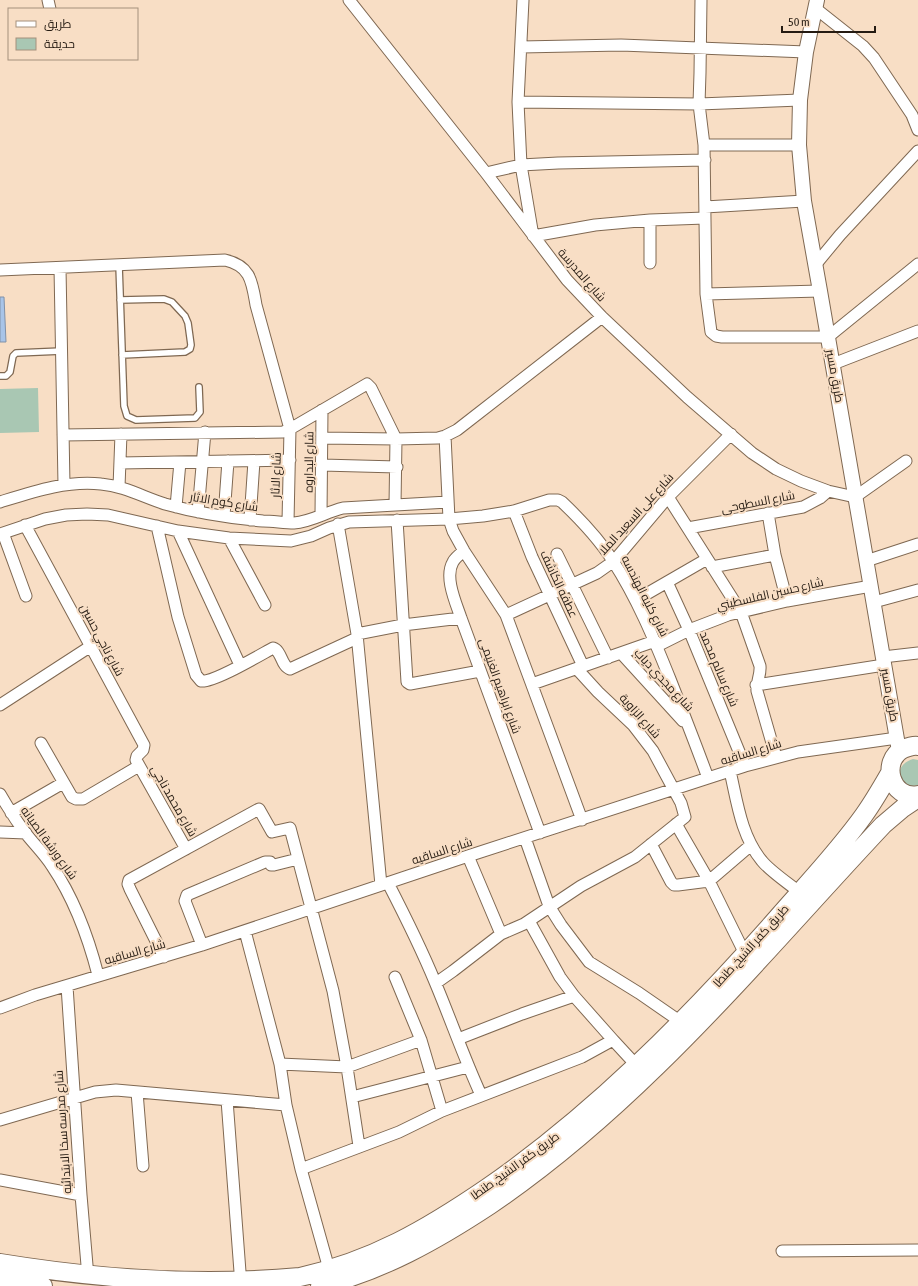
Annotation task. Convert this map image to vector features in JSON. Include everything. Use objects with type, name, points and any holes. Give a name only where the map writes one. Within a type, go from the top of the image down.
[{"type":"main road","name":"طريق كفر الشيخ, طنطا","points":[[0,1263],[118,1281],[180,1285],[241,1285],[293,1278],[329,1269],[386,1248],[413,1235],[439,1220],[510,1172],[596,1103],[637,1066],[745,954],[800,892],[862,818],[890,773],[891,764],[894,757],[909,745]]},
{"type":"main road","points":[[890,773],[892,782],[898,789],[906,794],[918,796]]},
{"type":"main road","name":"طريق كفر الشيخ, طنطا","points":[[320,1286],[360,1274],[390,1262],[446,1234],[510,1191],[581,1137],[647,1077],[727,996],[883,825],[918,796]]},
{"type":"main road","points":[[0,1279],[43,1286]]},
{"type":"street","name":"شارع المدرسة","points":[[349,0],[486,173],[567,280],[602,317],[670,382],[752,453],[776,469],[801,481],[828,491],[855,497]]},
{"type":"street","points":[[523,0],[518,102],[522,165],[533,236],[595,225],[650,220],[804,201]]},
{"type":"street","points":[[701,0],[699,104],[705,160],[706,294],[710,332],[716,336],[828,337],[918,264]]},
{"type":"street","points":[[816,4],[863,46],[874,58],[912,116],[918,130]]},
{"type":"street","name":"طريق مسير","points":[[816,4],[806,52],[800,100],[799,145],[804,201],[884,661],[909,745]]},
{"type":"street","points":[[521,47],[621,45],[806,52]]},
{"type":"street","points":[[518,102],[699,104],[800,100]]},
{"type":"street","points":[[704,145],[799,145]]},
{"type":"street","points":[[816,264],[840,235],[918,151]]},
{"type":"street","points":[[486,173],[522,165],[705,160]]},
{"type":"street","points":[[650,220],[650,263]]},
{"type":"street","name":"شارع الاثار","points":[[0,270],[225,260],[239,265],[251,280],[256,305],[290,429],[288,522]]},
{"type":"street","points":[[60,268],[64,485]]},
{"type":"street","points":[[706,294],[820,291]]},
{"type":"street","points":[[322,438],[396,439],[438,438],[445,436],[457,430],[602,317]]},
{"type":"street","points":[[833,364],[918,331]]},
{"type":"street","points":[[63,434],[279,432],[290,429],[365,385],[368,385],[371,388],[396,439],[397,467],[395,505]]},
{"type":"street","name":"شارع البداروه","points":[[321,515],[322,410]]},
{"type":"street","points":[[198,512],[205,432]]},
{"type":"street","points":[[118,487],[121,434]]},
{"type":"street","name":"شارع على السعيد الملا","points":[[506,615],[597,573],[614,561],[668,497],[731,434]]},
{"type":"street","points":[[445,436],[448,519],[464,551],[506,615],[582,820]]},
{"type":"street","points":[[120,463],[290,460]]},
{"type":"street","points":[[224,516],[228,461]]},
{"type":"street","points":[[250,520],[254,461]]},
{"type":"street","points":[[855,497],[906,461]]},
{"type":"street","points":[[176,506],[180,462]]},
{"type":"street","points":[[322,465],[397,467]]},
{"type":"street","name":"شارع كوم الاثار","points":[[0,502],[39,490],[64,485],[82,483],[101,484],[118,487],[198,512],[250,520],[288,522],[303,522],[343,508],[448,502]]},
{"type":"street","name":"شارع السطوحى","points":[[688,528],[803,506],[820,498],[828,491]]},
{"type":"street","points":[[668,497],[741,612],[760,666],[760,674],[756,685],[757,691],[776,757]]},
{"type":"street","name":"شارع كليه الهندسه","points":[[448,519],[483,516],[514,510],[553,499],[562,502],[587,527],[614,561],[636,600],[656,643],[708,778]]},
{"type":"street","name":"عطفه الكاشف","points":[[514,510],[529,550],[550,595],[580,668]]},
{"type":"street","points":[[768,513],[775,555],[787,601]]},
{"type":"street","points":[[26,596],[2,533],[25,524],[59,516],[87,514],[108,516],[178,531],[229,538],[291,541],[311,536],[338,524],[360,521],[448,519]]},
{"type":"street","points":[[397,520],[407,682],[410,684],[480,671]]},
{"type":"street","name":"شارع ناجي حسين","points":[[25,524],[144,746],[144,750],[138,754],[136,758],[139,766]]},
{"type":"street","points":[[338,524],[357,636],[385,884],[417,940],[436,983],[468,1067],[481,1096]]},
{"type":"street","points":[[157,526],[178,617],[197,678],[201,681],[207,681],[273,648],[277,650],[285,666],[290,669],[357,636],[403,625],[461,618]]},
{"type":"street","points":[[178,531],[240,665]]},
{"type":"street","points":[[229,538],[265,605]]},
{"type":"street","points":[[866,561],[918,544]]},
{"type":"street","name":"شارع ابراهيم الغنيمى","points":[[464,551],[452,563],[449,576],[461,618],[540,833]]},
{"type":"street","points":[[558,554],[608,658]]},
{"type":"street","points":[[636,600],[667,582],[710,563],[775,555]]},
{"type":"street","name":"شارع سالم محمد","points":[[667,582],[689,630],[745,766]]},
{"type":"street","name":"شارع حسين الفلسطيني","points":[[532,684],[621,653],[656,643],[728,615],[787,601],[871,586]]},
{"type":"street","points":[[874,602],[918,590]]},
{"type":"street","points":[[0,705],[91,646]]},
{"type":"street","name":"شارع مجدي دياب","points":[[621,653],[688,725]]},
{"type":"street","points":[[756,685],[884,661],[918,653]]},
{"type":"street","name":"شارع الزاوية","points":[[580,668],[598,692],[633,724],[654,750],[681,803],[685,816],[676,824]]},
{"type":"street","points":[[41,743],[72,797],[80,800],[139,766]]},
{"type":"street","name":"شارع الساقيه","points":[[0,1008],[98,975],[202,945],[468,856],[776,757],[798,752],[909,745]]},
{"type":"street","name":"شارع محمد ناجي","points":[[139,766],[186,849]]},
{"type":"street","points":[[730,771],[740,815],[751,845],[762,861],[800,892]]},
{"type":"street","points":[[11,813],[63,783]]},
{"type":"street","name":"شارع ورشة الصيانه","points":[[0,794],[11,813],[52,865],[68,890],[81,918],[91,946],[98,975]]},
{"type":"street","points":[[164,957],[128,884],[129,880],[260,809],[273,833],[290,828],[310,909],[333,991],[347,1067],[359,1146]]},
{"type":"street","points":[[436,983],[501,934],[528,921],[581,886],[635,857],[676,824],[709,881],[745,954]]},
{"type":"street","points":[[0,832],[26,833]]},
{"type":"street","points":[[525,838],[549,906],[589,962],[639,993],[681,1022]]},
{"type":"street","points":[[651,844],[671,882],[678,885],[709,881],[751,845]]},
{"type":"street","points":[[468,856],[501,934]]},
{"type":"street","points":[[202,945],[185,901],[187,895],[265,862],[270,862],[271,865],[274,866],[298,859]]},
{"type":"street","points":[[528,921],[552,965],[574,996],[637,1066]]},
{"type":"street","points":[[245,931],[280,1064],[286,1105],[301,1169],[329,1269]]},
{"type":"street","points":[[395,977],[421,1040],[442,1111]]},
{"type":"street","name":"شارع مدرسه سخا الابتدائيه","points":[[67,986],[80,1195],[88,1277]]},
{"type":"street","points":[[458,1039],[574,996]]},
{"type":"street","points":[[280,1064],[347,1067],[421,1040]]},
{"type":"street","points":[[301,1169],[399,1132],[442,1111],[582,1057],[613,1040]]},
{"type":"street","points":[[352,1097],[468,1067]]},
{"type":"street","points":[[0,1120],[74,1098],[116,1090],[286,1105]]},
{"type":"street","points":[[137,1092],[142,1166]]},
{"type":"street","points":[[227,1100],[241,1285]]},
{"type":"street","points":[[0,1180],[80,1195]]},
{"type":"street","points":[[782,1251],[918,1250]]},
{"type":"lane","points":[[119,265],[125,411],[131,419],[136,420],[196,418],[200,412],[199,387]]},
{"type":"lane","points":[[120,300],[164,299],[172,302],[185,316],[188,323],[191,345],[190,349],[185,352],[122,355]]},
{"type":"lane","points":[[0,376],[6,376],[10,372],[13,356],[16,353],[62,351]]},
{"type":"green space","points":[[38,388],[39,432],[0,433],[0,389]]},
{"type":"green space","points":[[913,759],[918,760],[918,785],[912,786],[902,781],[900,772],[906,762]]},
{"type":"water","points":[[0,297],[4,297],[6,342],[0,342]]}]
